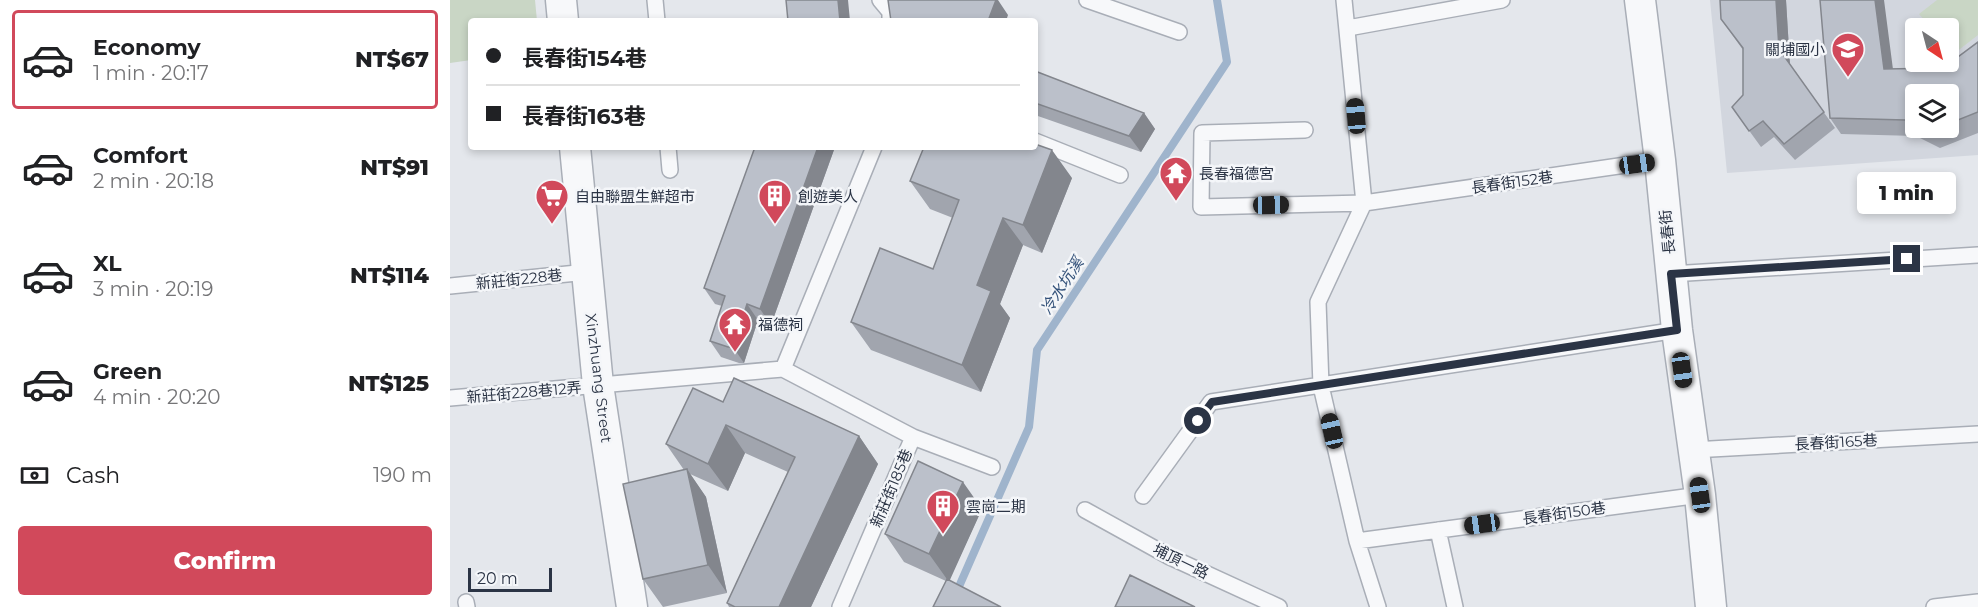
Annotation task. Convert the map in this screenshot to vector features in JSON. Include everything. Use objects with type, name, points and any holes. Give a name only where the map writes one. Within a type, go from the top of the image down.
[{"type":"street","points":[[561,0],[563,18]]},
{"type":"street","name":"長春街","points":[[1640,0],[1660,160],[1677,330],[1700,495],[1712,607]]},
{"type":"street","name":"Xinzhuang Street","points":[[575,150],[598,385],[632,607]]},
{"type":"lane","points":[[655,0],[657,18]]},
{"type":"lane","points":[[880,0],[890,12],[890,18]]},
{"type":"lane","points":[[1087,0],[1179,32]]},
{"type":"lane","points":[[1344,0],[1364,203],[1318,302],[1321,386],[1357,541],[1378,607]]},
{"type":"lane","points":[[1348,28],[1502,0]]},
{"type":"lane","name":"長春街152巷","points":[[1305,130],[1202,133],[1201,207],[1364,203],[1660,160]]},
{"type":"lane","points":[[1038,142],[1120,175]]},
{"type":"lane","points":[[668,150],[670,170]]},
{"type":"lane","points":[[598,385],[783,369],[873,150]]},
{"type":"lane","points":[[1671,274],[1978,255]]},
{"type":"lane","name":"新莊街228巷","points":[[450,286],[587,272]]},
{"type":"lane","points":[[1143,496],[1212,402],[1677,330]]},
{"type":"lane","name":"新莊街185巷","points":[[783,369],[913,437],[840,607]]},
{"type":"lane","name":"新莊街228巷12弄","points":[[450,398],[598,385]]},
{"type":"lane","name":"長春街165巷","points":[[1693,450],[1978,434]]},
{"type":"lane","points":[[913,437],[992,467]]},
{"type":"lane","name":"長春街150巷","points":[[1357,541],[1700,495]]},
{"type":"lane","name":"埔頂一路","points":[[1085,510],[1170,557],[1280,607]]},
{"type":"lane","points":[[1438,530],[1455,607]]},
{"type":"lane","points":[[1934,607],[1978,602]]},
{"type":"shaded area","name":"關埔國小","points":[[1710,0],[1978,0],[1978,155],[1727,173]]},
{"type":"green space","points":[[450,0],[535,0],[537,18],[468,18],[468,60],[450,63]]},
{"type":"green space","points":[[1937,0],[1978,0],[1978,35],[1959,50],[1959,18],[1922,18],[1919,14]]},
{"type":"building","points":[[786,0],[838,0],[840,18],[788,18]]},
{"type":"building","points":[[888,0],[996,0],[989,18],[891,18]]},
{"type":"building","points":[[1720,0],[1776,0],[1779,49],[1824,112],[1784,144],[1763,121],[1749,131],[1732,107],[1743,95],[1743,48],[1721,19]]},
{"type":"building","points":[[1820,0],[1875,0],[1884,69],[1905,69],[1905,72],[1959,72],[1959,56],[1978,42],[1978,112],[1959,120],[1959,84],[1905,84],[1905,120],[1830,118]]},
{"type":"building","points":[[1038,72],[1144,113],[1129,136],[1038,104]]},
{"type":"building","points":[[1038,145],[1052,150],[1023,225],[1003,218],[977,285],[991,291],[962,365],[851,322],[880,248],[933,269],[959,200],[910,181],[923,150],[1038,150]]},
{"type":"building","name":"創遊美人","points":[[754,150],[817,150],[760,309],[747,304],[733,347],[710,341],[725,296],[704,288]]},
{"type":"building","points":[[734,378],[859,436],[779,607],[735,607],[727,603],[795,457],[726,425],[708,464],[666,444],[693,388],[723,402]]},
{"type":"building","points":[[918,461],[963,482],[929,554],[885,534]]},
{"type":"building","points":[[687,469],[708,565],[643,579],[623,484]]},
{"type":"building","points":[[1130,575],[1195,607],[1115,607]]},
{"type":"building","points":[[947,579],[1001,607],[933,607]]},
{"type":"waterway","name":"冷水坑溪","points":[[950,607],[1029,427],[1037,350],[1227,62],[1217,0]]},
{"type":"place","name":"關埔國小","points":[[1848,78]]},
{"type":"place","name":"長春福德宮","points":[[1176,202]]},
{"type":"place","name":"自由聯盟生鮮超市","points":[[552,225]]},
{"type":"place","name":"創遊美人","points":[[775,225]]},
{"type":"place","name":"福德祠","points":[[735,353]]},
{"type":"place","name":"雲崗二期","points":[[943,535]]},
{"type":"route","points":[[1198,421],[1212,402],[1677,330],[1671,274],[1907,259]]}]
